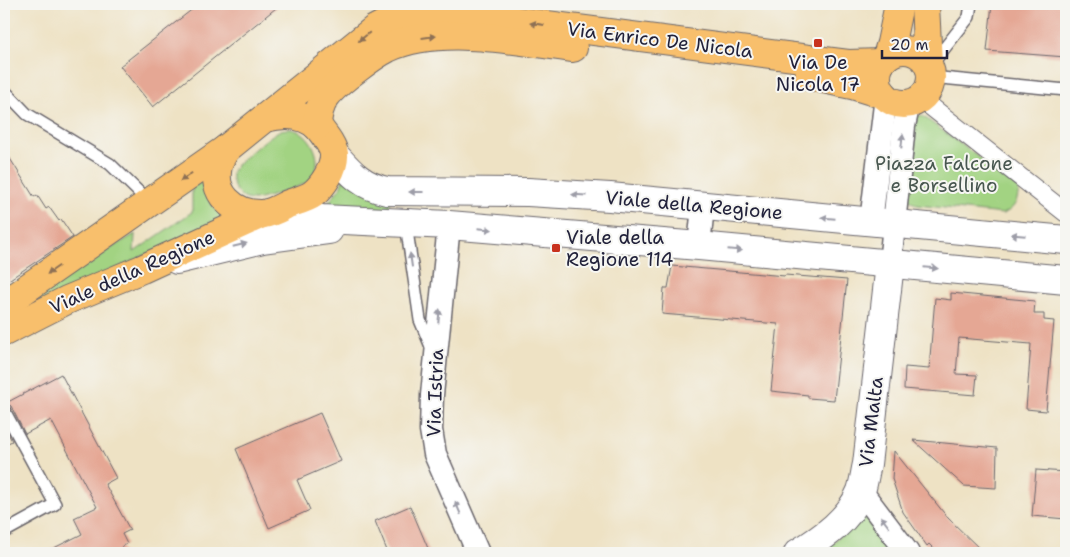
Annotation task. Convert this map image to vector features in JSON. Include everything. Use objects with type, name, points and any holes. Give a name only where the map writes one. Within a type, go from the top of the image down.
[{"type":"main road","points":[[899,4],[891,43],[878,71],[877,80],[912,86],[925,4]]},
{"type":"main road","name":"Via Enrico De Nicola","points":[[265,118],[374,29],[407,10],[416,13],[483,11],[848,64],[884,59],[902,50],[918,54],[912,86],[852,85],[816,77],[462,35],[434,36],[401,43],[369,59],[327,95],[320,105],[317,114],[317,126]]},
{"type":"main road","points":[[276,115],[292,115],[308,120],[317,126],[329,142],[334,154],[331,170],[312,194],[265,213],[250,213],[237,209],[227,202],[218,183],[219,163],[226,149],[265,118],[276,115]]},
{"type":"main road","name":"Viale della Regione","points":[[4,302],[226,149]]},
{"type":"main road","name":"Viale della Regione","points":[[4,332],[67,300],[142,269],[265,213]]},
{"type":"street","points":[[890,264],[882,223],[912,86],[1066,213]]},
{"type":"street","name":"Viale della Regione","points":[[334,154],[353,175],[372,188],[387,191],[528,192],[610,197],[1066,240]]},
{"type":"street","points":[[699,246],[703,206]]},
{"type":"street","points":[[265,213],[322,219],[449,225],[1066,280]]},
{"type":"street","points":[[142,269],[263,239],[395,223]]},
{"type":"street","name":"Via Istria","points":[[449,225],[435,358],[431,430],[435,454],[478,553]]},
{"type":"street","name":"Via Malta","points":[[798,553],[821,540],[837,525],[851,509],[861,491],[867,464],[890,264]]},
{"type":"street","points":[[861,491],[908,553]]},
{"type":"lane","points":[[912,86],[969,17],[971,4]]},
{"type":"lane","points":[[912,86],[1066,90]]},
{"type":"lane","points":[[4,90],[27,114],[110,164],[149,202]]},
{"type":"lane","points":[[395,223],[420,320],[435,358]]},
{"type":"lane","points":[[4,410],[55,504],[4,532]]},
{"type":"green space","name":"Piazza Falcone e Borsellino","points":[[919,115],[1019,187],[1014,206],[1003,214],[917,205],[909,200],[907,193],[915,117]]},
{"type":"green space","points":[[291,129],[307,137],[314,149],[317,163],[313,177],[307,182],[289,190],[264,198],[251,200],[240,195],[234,187],[232,179],[232,173],[236,166],[275,133]]},
{"type":"green space","points":[[343,179],[390,200],[390,210],[324,208],[340,188]]},
{"type":"green space","points":[[203,181],[208,196],[223,218],[4,322],[4,312],[135,234],[134,252],[192,212],[192,187]]},
{"type":"green space","points":[[864,511],[898,553],[823,553]]},
{"type":"building","points":[[199,4],[281,4],[153,107],[120,66]]},
{"type":"building","points":[[992,4],[1066,4],[1066,57],[987,51]]},
{"type":"building","points":[[4,149],[34,197],[37,195],[46,209],[49,207],[59,221],[61,219],[73,237],[4,283]]},
{"type":"building","points":[[672,266],[847,280],[834,400],[808,398],[808,395],[771,391],[778,324],[662,314],[664,288],[668,288]]},
{"type":"building","points":[[951,293],[1035,301],[1034,314],[1044,314],[1044,320],[1054,321],[1046,411],[1026,409],[1031,344],[959,338],[956,374],[977,375],[975,395],[904,389],[905,367],[929,369],[935,298],[951,300]]},
{"type":"building","points":[[61,374],[116,478],[105,484],[130,530],[122,534],[127,544],[121,547],[124,553],[44,553],[82,534],[74,518],[97,507],[51,420],[25,434],[11,406],[6,403]]},
{"type":"building","points":[[320,413],[341,461],[297,480],[310,510],[269,528],[236,449]]},
{"type":"building","points":[[4,425],[12,441],[4,445]]},
{"type":"building","points":[[913,440],[997,448],[996,488],[964,486]]},
{"type":"building","points":[[894,451],[948,518],[984,553],[938,553],[929,544],[927,546],[903,512],[892,479]]},
{"type":"building","points":[[1036,470],[1066,472],[1066,519],[1032,516]]},
{"type":"building","points":[[410,506],[430,553],[388,553],[375,521]]},
{"type":"place","name":"Via De Nicola 17","points":[[818,43]]},
{"type":"place","name":"Viale della Regione 114","points":[[556,248]]}]
